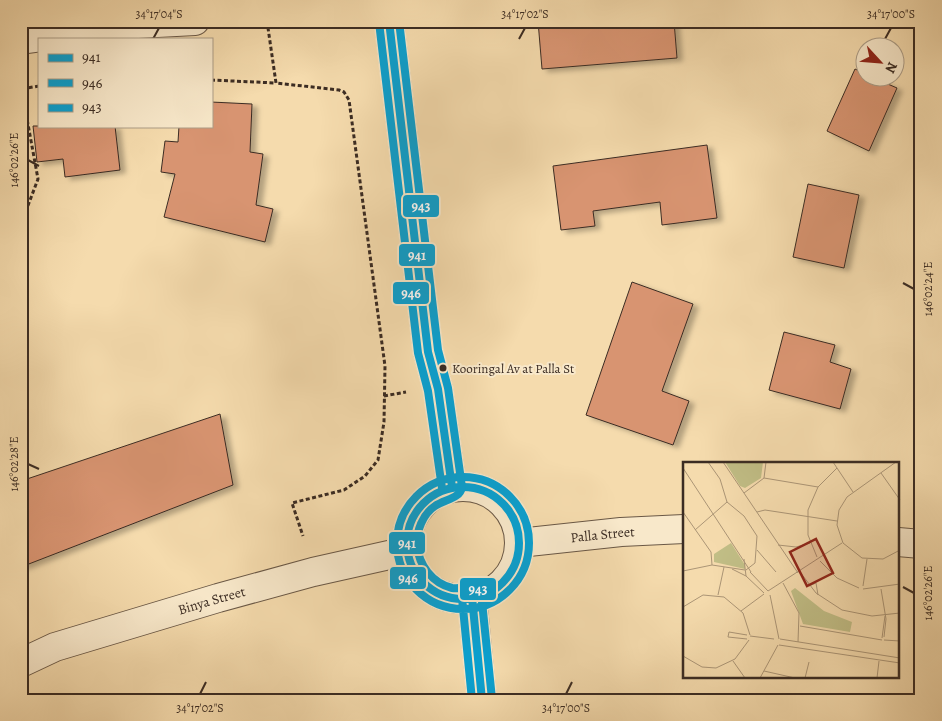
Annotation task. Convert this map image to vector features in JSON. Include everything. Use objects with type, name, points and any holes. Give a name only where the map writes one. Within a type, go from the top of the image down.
[{"type":"street","points":[[21,40],[138,24],[195,21]]},
{"type":"street","points":[[389,21],[428,352],[438,389],[452,487]]},
{"type":"street","points":[[452,487],[482,489],[497,498],[509,510],[516,526],[519,543],[517,559],[510,573],[499,586],[485,594],[452,598],[436,592],[422,582],[412,568],[407,551],[407,534],[412,519],[420,505],[433,495],[452,487]]},
{"type":"street","name":"Palla Street","points":[[519,543],[621,532],[683,529]]},
{"type":"street","points":[[900,542],[921,544]]},
{"type":"street","name":"Binya Street","points":[[21,663],[54,647],[209,601],[313,572],[407,551]]},
{"type":"street","points":[[472,597],[482,700]]},
{"type":"path","points":[[267,21],[276,83]]},
{"type":"path","points":[[212,80],[276,83],[339,90],[344,92],[349,100],[385,366],[384,422],[378,460],[365,476],[344,490],[292,503],[303,536]]},
{"type":"path","points":[[21,224],[38,180],[23,97],[27,88],[38,86]]},
{"type":"path","points":[[384,396],[406,392]]},
{"type":"building","points":[[538,21],[674,21],[677,58],[542,69]]},
{"type":"building","points":[[854,71],[854,88],[897,88],[869,151],[827,131]]},
{"type":"building","points":[[212,102],[252,104],[250,152],[263,154],[256,205],[273,209],[265,242],[164,217],[175,174],[161,172],[165,141],[178,142],[179,128],[212,128]]},
{"type":"building","points":[[33,126],[38,126],[38,128],[115,128],[120,170],[65,177],[63,159],[37,162]]},
{"type":"building","points":[[707,145],[717,218],[662,225],[660,202],[593,211],[595,226],[561,230],[553,166]]},
{"type":"building","points":[[808,184],[859,195],[844,268],[793,257]]},
{"type":"building","points":[[632,282],[693,304],[662,391],[689,401],[673,445],[586,415]]},
{"type":"building","points":[[784,332],[835,345],[830,362],[851,369],[840,409],[769,390]]},
{"type":"building","points":[[220,414],[233,485],[21,567],[21,481]]},
{"type":"transit line","name":"941","points":[[389,21],[428,352],[438,389],[452,487]]},
{"type":"transit line","name":"943","points":[[399,21],[438,350],[448,388],[462,487],[458,494],[435,506],[427,514],[419,529],[417,546],[420,560],[438,582],[452,588],[471,587],[481,592],[492,699]]},
{"type":"transit line","name":"946","points":[[379,22],[418,353],[428,391],[442,488]]},
{"type":"transit line","name":"946","points":[[463,477],[476,478],[488,482],[510,496],[524,518],[528,530],[529,543],[528,556],[524,568],[510,590],[488,604],[476,608],[463,609],[450,608],[438,604],[416,590],[402,568],[398,556],[397,543],[398,530],[402,518],[416,496],[438,482],[450,478],[463,477]]},
{"type":"transit line","name":"941","points":[[463,487],[484,491],[503,503],[515,522],[519,543],[515,564],[503,583],[484,595],[463,599],[442,595],[423,583],[411,564],[407,543],[411,522],[423,503],[442,491],[463,487]]},
{"type":"transit line","name":"941","points":[[472,597],[482,700]]},
{"type":"transit line","name":"946","points":[[462,598],[472,700]]},
{"type":"place","name":"Kooringal Av at Palla St","points":[[443,368]]}]
